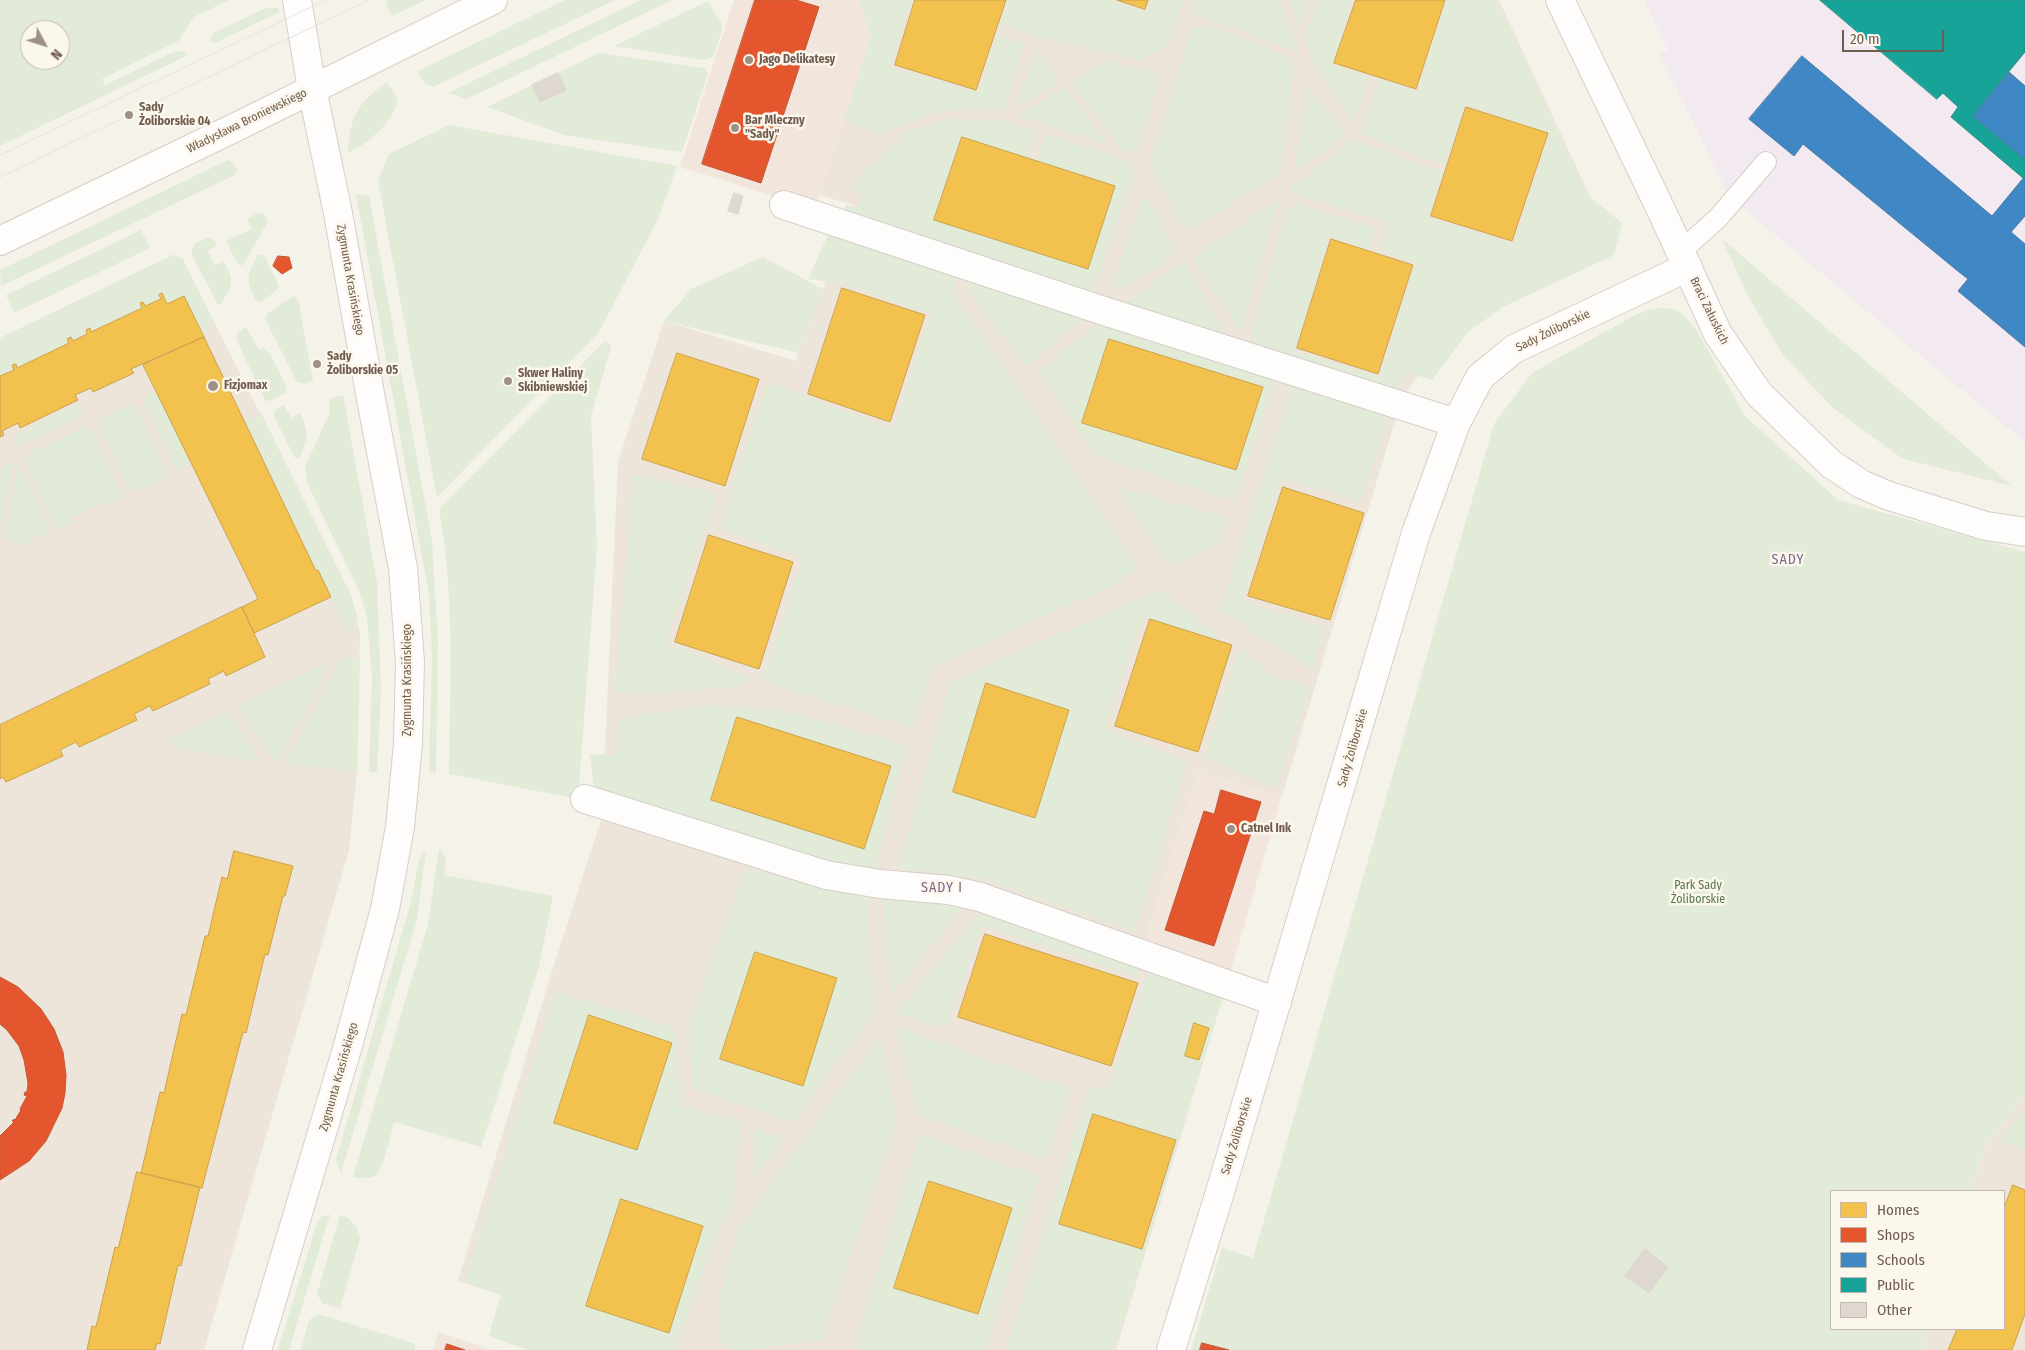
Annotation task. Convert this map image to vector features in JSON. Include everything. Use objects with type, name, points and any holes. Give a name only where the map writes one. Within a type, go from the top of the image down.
[{"type":"street","name":"Zygmunta Krasińskiego","points":[[257,1350],[347,1049],[385,909],[400,827],[408,744],[410,662],[403,568],[336,205],[312,89],[297,0]]},
{"type":"street","name":"Władysława Broniewskiego","points":[[0,241],[493,0]]},
{"type":"street","name":"Braci Załuskich","points":[[1560,0],[1664,214],[1718,334],[1759,394],[1831,464],[1861,484],[1889,496],[1986,526],[2025,532]]},
{"type":"street","points":[[784,205],[1104,311],[1456,423]]},
{"type":"street","name":"Sady Żoliborskie","points":[[1171,1350],[1277,1002],[1416,533],[1456,423],[1480,378],[1514,349],[1684,260]]},
{"type":"street","points":[[584,799],[826,876],[880,884],[949,890],[980,897],[1277,1002]]},
{"type":"lane","points":[[1684,260],[1766,162]]},
{"type":"shaded area","points":[[734,0],[858,0],[871,36],[815,209],[680,167]]},
{"type":"shaded area","points":[[858,0],[1499,0],[1613,246],[1447,335],[1409,388],[1394,424],[1282,796],[1198,773],[1145,942],[1231,970],[1116,1350],[529,1350],[543,1308],[458,1281],[552,971],[602,817],[618,462],[664,321],[796,361],[854,205],[819,195],[871,36]]},
{"type":"shaded area","points":[[1644,0],[2025,0],[2025,442],[1733,200],[1728,194],[1660,54],[1668,50]]},
{"type":"shaded area","points":[[173,255],[182,258],[351,595],[360,633],[357,773],[349,850],[204,1350],[0,1350],[0,338]]},
{"type":"shaded area","points":[[1198,773],[1282,796],[1231,970],[1145,942]]},
{"type":"shaded area","points":[[2025,1093],[2025,1350],[1922,1350],[1929,1330],[2005,1330],[2005,1190],[1971,1190],[1983,1151]]},
{"type":"shaded area","points":[[438,1332],[493,1350],[433,1350]]},
{"type":"green space","points":[[0,0],[229,0],[194,17],[178,41],[102,79],[105,85],[176,51],[184,52],[186,56],[0,146]]},
{"type":"green space","points":[[388,0],[426,0],[392,16],[385,2]]},
{"type":"green space","points":[[565,0],[615,0],[433,87],[424,83],[418,71]]},
{"type":"green space","points":[[641,0],[672,0],[467,99],[448,93]]},
{"type":"green space","points":[[858,0],[911,0],[890,67],[979,93],[998,35],[1024,44],[1004,110],[963,109],[938,112],[880,132],[844,121],[871,36]]},
{"type":"green space","points":[[1009,0],[1109,0],[1147,11],[1151,0],[1183,0],[1170,43],[1140,60],[1034,35],[1001,23]]},
{"type":"green space","points":[[1195,0],[1280,0],[1291,35],[1296,41],[1297,52],[1192,12]]},
{"type":"green space","points":[[1290,0],[1308,0],[1299,31]]},
{"type":"green space","points":[[1319,0],[1352,0],[1332,65],[1368,77],[1354,123],[1317,68],[1307,46],[1306,36],[1309,23]]},
{"type":"green space","points":[[1447,0],[1496,0],[1586,193],[1622,223],[1614,255],[1503,307],[1467,333],[1432,380],[1408,372],[1397,393],[1263,354],[1250,337],[1288,208],[1297,203],[1376,228],[1369,249],[1330,236],[1294,351],[1380,377],[1416,263],[1380,252],[1390,224],[1291,192],[1292,186],[1353,140],[1442,172],[1428,217],[1515,244],[1550,133],[1464,104],[1445,165],[1361,134],[1380,80],[1418,92]]},
{"type":"green space","points":[[708,1],[723,27],[713,57],[704,60],[614,46]]},
{"type":"green space","points":[[266,8],[279,8],[279,12],[213,44],[210,39],[214,33]]},
{"type":"green space","points":[[1207,25],[1267,47],[1290,59],[1294,69],[1280,173],[1192,229],[1184,227],[1152,169],[1151,161],[1192,28]]},
{"type":"green space","points":[[1037,49],[1060,81],[1016,108]]},
{"type":"green space","points":[[599,53],[704,68],[708,74],[682,152],[564,135],[487,107],[532,85],[540,102],[566,90],[558,73]]},
{"type":"green space","points":[[1107,61],[1161,75],[1136,154],[1121,149],[1072,82]]},
{"type":"green space","points":[[387,82],[397,99],[396,106],[387,123],[363,145],[348,152],[351,128],[357,111],[369,97]]},
{"type":"green space","points":[[1065,87],[1108,144],[1017,115]]},
{"type":"green space","points":[[1308,87],[1347,134],[1295,170]]},
{"type":"green space","points":[[944,119],[1002,120],[1036,131],[1027,158],[1037,161],[1045,134],[1127,161],[1134,176],[1090,296],[842,215],[846,205],[858,208],[863,194],[851,190],[852,184],[909,131]]},
{"type":"green space","points":[[449,125],[677,166],[659,217],[599,332],[437,497],[378,181],[389,154]]},
{"type":"green space","points":[[228,160],[235,165],[237,171],[235,175],[1,286],[0,270]]},
{"type":"green space","points":[[356,194],[369,196],[432,541],[438,641],[436,773],[429,772],[432,657],[429,595]]},
{"type":"green space","points":[[1144,194],[1176,249],[1173,255],[1120,292],[1111,288]]},
{"type":"green space","points":[[1279,198],[1240,333],[1193,258]]},
{"type":"green space","points":[[258,213],[263,213],[268,221],[243,265],[238,265],[226,241],[252,229],[247,219]]},
{"type":"green space","points":[[141,230],[150,248],[14,313],[6,295]]},
{"type":"green space","points":[[830,231],[958,269],[954,296],[1140,569],[1102,590],[933,667],[912,728],[763,681],[803,558],[721,529],[732,485],[768,382],[891,429],[896,422],[931,314],[844,284],[808,279]]},
{"type":"green space","points":[[207,238],[214,240],[216,246],[208,251],[215,265],[224,261],[231,279],[228,292],[221,304],[218,305],[191,253],[194,244]]},
{"type":"green space","points":[[1722,239],[2012,486],[1903,459],[1832,407],[1783,355],[1748,296]]},
{"type":"green space","points":[[173,255],[182,258],[213,320],[203,335],[184,296],[167,304],[162,293],[159,295],[161,299],[145,306],[140,303],[142,308],[91,332],[89,328],[86,330],[87,334],[73,341],[71,337],[68,338],[69,343],[17,368],[16,364],[12,365],[14,370],[0,376],[0,338]]},
{"type":"green space","points":[[258,255],[264,255],[279,286],[276,291],[261,302],[256,300],[249,282],[250,273]]},
{"type":"green space","points":[[763,257],[823,289],[799,353],[664,321],[691,289]]},
{"type":"green space","points":[[1184,262],[1229,341],[1124,308],[1125,303]]},
{"type":"green space","points":[[975,274],[1091,313],[1026,366],[968,291]]},
{"type":"green space","points":[[293,296],[298,299],[313,380],[305,384],[297,382],[265,319],[268,313]]},
{"type":"green space","name":"Park Sady Żoliborskie","points":[[1673,309],[1684,315],[1696,329],[1745,416],[1838,500],[2025,552],[2025,1093],[1983,1151],[1971,1190],[1830,1190],[1830,1330],[1929,1330],[1922,1350],[1191,1350],[1222,1248],[1253,1258],[1494,424],[1532,373],[1631,317],[1647,310]]},
{"type":"green space","points":[[1101,321],[1276,376],[1235,501],[1096,455],[1038,372]]},
{"type":"green space","points":[[246,327],[259,350],[263,348],[271,355],[287,388],[284,394],[270,401],[265,400],[236,339],[238,332]]},
{"type":"green space","points":[[605,341],[611,346],[591,416],[597,547],[578,799],[449,774],[449,608],[444,542],[439,509]]},
{"type":"green space","points":[[1294,381],[1391,409],[1360,502],[1282,477],[1242,600],[1323,627],[1313,670],[1220,610]]},
{"type":"green space","points":[[156,391],[192,464],[177,469],[144,403],[147,396]]},
{"type":"green space","points":[[343,395],[377,583],[381,689],[377,773],[369,772],[372,678],[367,617],[360,593],[307,483],[305,467],[330,412],[329,401],[331,398]]},
{"type":"green space","points":[[79,404],[83,412],[82,416],[21,445],[17,445],[13,436]]},
{"type":"green space","points":[[129,404],[136,408],[167,474],[165,477],[138,491],[129,488],[97,423],[99,419]]},
{"type":"green space","points":[[284,405],[291,418],[300,413],[307,431],[300,458],[294,457],[273,414],[275,410]]},
{"type":"green space","points":[[261,413],[351,595],[357,617],[348,633],[244,421]]},
{"type":"green space","points":[[86,426],[90,427],[121,492],[118,500],[110,504],[108,501],[71,518],[72,522],[60,528],[56,526],[23,459],[25,455]]},
{"type":"green space","points":[[14,460],[0,532],[0,467]]},
{"type":"green space","points":[[18,463],[49,528],[49,534],[42,538],[39,534],[29,539],[29,543],[21,547],[4,535]]},
{"type":"green space","points":[[634,475],[717,495],[666,642],[750,678],[741,686],[644,694],[615,691]]},
{"type":"green space","points":[[1116,487],[1228,518],[1218,545],[1171,566]]},
{"type":"green space","points":[[1161,589],[1225,643],[1143,617],[1104,729],[1187,762],[1135,931],[980,878],[899,868],[950,682]]},
{"type":"green space","points":[[1240,647],[1273,676],[1310,687],[1275,788],[1205,758]]},
{"type":"green space","points":[[343,657],[360,659],[357,773],[285,763]]},
{"type":"green space","points":[[332,661],[276,764],[238,706]]},
{"type":"green space","points":[[703,705],[785,711],[907,745],[874,873],[594,790],[590,754],[615,755],[621,718]]},
{"type":"green space","points":[[228,711],[261,762],[174,748],[170,739]]},
{"type":"green space","points":[[439,849],[445,858],[444,875],[553,896],[539,967],[481,1147],[394,1122],[385,1158],[379,1171],[371,1178],[353,1177],[428,924]]},
{"type":"green space","points":[[426,850],[417,919],[341,1173],[336,1160],[411,902],[419,859]]},
{"type":"green space","points":[[745,869],[824,889],[869,890],[867,916],[873,1013],[794,1122],[692,1088],[689,1023]]},
{"type":"green space","points":[[882,894],[964,905],[892,994]]},
{"type":"green space","points":[[985,906],[1141,965],[1137,977],[982,926],[946,1028],[896,1013]]},
{"type":"green space","points":[[1150,971],[1224,994],[1114,1350],[1006,1350],[1089,1087],[1107,1090]]},
{"type":"green space","points":[[555,992],[674,1027],[681,1106],[740,1122],[733,1206],[714,1241],[675,1350],[527,1350],[489,1336],[501,1294],[465,1283]]},
{"type":"green space","points":[[896,1027],[1070,1089],[1046,1159],[918,1115]]},
{"type":"green space","points":[[880,1036],[897,1121],[821,1340],[747,1350],[732,1350],[719,1339],[718,1304],[738,1229]]},
{"type":"green space","points":[[2025,1108],[2025,1152],[2000,1141]]},
{"type":"green space","points":[[755,1128],[784,1139],[752,1182]]},
{"type":"green space","points":[[920,1134],[1039,1177],[986,1350],[863,1350],[854,1347]]},
{"type":"green space","points":[[330,1214],[289,1350],[278,1350],[317,1223],[321,1217]]},
{"type":"green space","points":[[340,1215],[348,1218],[356,1226],[360,1239],[340,1308],[323,1304],[317,1294]]},
{"type":"green space","points":[[319,1314],[415,1344],[415,1350],[301,1350],[309,1320]]},
{"type":"building: Homes","points":[[915,0],[1006,0],[976,90],[895,65]]},
{"type":"building: Homes","points":[[1117,0],[1148,0],[1145,9]]},
{"type":"building: Homes","points":[[1356,0],[1445,0],[1416,89],[1334,63]]},
{"type":"building: Homes","points":[[1466,107],[1548,133],[1512,241],[1431,216]]},
{"type":"building: Homes","points":[[962,137],[1115,186],[1088,269],[934,220]]},
{"type":"building: Homes","points":[[1331,239],[1413,265],[1378,374],[1297,348]]},
{"type":"building: Homes","points":[[842,288],[925,315],[890,422],[808,394]]},
{"type":"building: Homes","points":[[162,293],[167,304],[184,296],[204,337],[131,369],[134,373],[93,392],[91,388],[75,395],[78,400],[20,428],[18,423],[2,431],[4,435],[0,437],[0,376],[14,370],[12,365],[16,364],[17,368],[69,343],[67,339],[71,337],[73,341],[87,334],[86,330],[90,328],[91,332],[142,308],[140,303],[143,302],[145,306],[161,299],[159,295]]},
{"type":"building: Homes","points":[[204,337],[316,571],[318,570],[331,597],[254,633],[242,607],[258,599],[143,365]]},
{"type":"building: Homes","points":[[1109,339],[1263,387],[1236,470],[1082,423]]},
{"type":"building: Homes","points":[[677,353],[759,379],[725,486],[642,459]]},
{"type":"building: Homes","points":[[1283,487],[1364,513],[1330,620],[1248,596]]},
{"type":"building: Homes","points":[[709,535],[793,562],[759,669],[675,642]]},
{"type":"building: Homes","points":[[242,607],[265,657],[226,676],[224,671],[208,679],[210,684],[153,711],[150,706],[134,714],[137,720],[79,747],[76,742],[60,750],[63,756],[6,782],[3,777],[0,779],[0,725]]},
{"type":"building: Homes","points":[[1150,619],[1232,645],[1198,752],[1115,726]]},
{"type":"building: Homes","points":[[986,683],[1069,710],[1035,818],[953,792]]},
{"type":"building: Homes","points":[[737,717],[891,766],[864,849],[711,800]]},
{"type":"building: Homes","points":[[234,851],[293,866],[285,896],[283,896],[268,955],[265,954],[246,1033],[243,1032],[202,1188],[141,1173],[160,1092],[164,1093],[182,1014],[186,1015],[205,936],[208,936],[222,877],[227,879]]},
{"type":"building: Homes","points":[[985,934],[1138,983],[1111,1066],[958,1017]]},
{"type":"building: Homes","points":[[755,952],[837,978],[803,1086],[720,1059]]},
{"type":"building: Homes","points":[[589,1015],[672,1043],[637,1150],[554,1123]]},
{"type":"building: Homes","points":[[1194,1023],[1209,1028],[1199,1060],[1185,1056]]},
{"type":"building: Homes","points":[[1093,1114],[1176,1140],[1142,1249],[1059,1224]]},
{"type":"building: Homes","points":[[137,1172],[200,1187],[181,1266],[178,1265],[160,1344],[157,1343],[155,1350],[87,1350],[92,1326],[96,1327],[115,1247],[118,1248]]},
{"type":"building: Homes","points":[[929,1181],[1012,1208],[978,1314],[894,1288]]},
{"type":"building: Homes","points":[[2013,1185],[2025,1190],[2025,1314],[2012,1350],[1948,1350],[1957,1330],[2005,1330],[2005,1205]]},
{"type":"building: Homes","points":[[621,1199],[703,1226],[669,1333],[586,1306]]},
{"type":"building: Shops","points":[[755,0],[796,0],[819,7],[761,183],[702,164]]},
{"type":"building: Shops","points":[[278,256],[289,257],[292,268],[282,274],[273,266]]},
{"type":"building: Shops","points":[[1221,790],[1261,802],[1214,946],[1165,930],[1204,811],[1214,814]]},
{"type":"building: Shops","points":[[0,977],[18,987],[41,1009],[54,1029],[63,1052],[66,1075],[62,1108],[46,1141],[29,1161],[0,1180],[0,1136],[14,1122],[12,1121],[15,1120],[21,1110],[27,1096],[24,1095],[27,1092],[28,1083],[24,1060],[19,1046],[0,1024]]},
{"type":"building: Shops","points":[[1202,1343],[1229,1350],[1200,1350]]},
{"type":"building: Shops","points":[[447,1344],[465,1350],[445,1350]]},
{"type":"building: Schools","points":[[1802,56],[1992,216],[2025,176],[2025,216],[2011,232],[2025,244],[2025,347],[1958,291],[1968,279],[1803,144],[1794,156],[1749,119]]},
{"type":"building: Schools","points":[[2009,72],[2025,86],[2025,160],[1972,116]]},
{"type":"building: Public","points":[[1820,0],[2025,0],[2025,52],[1972,116],[2025,160],[2025,176],[2023,178],[1951,117],[1958,107],[1943,93],[1937,99]]},
{"type":"building: Other","points":[[558,73],[566,90],[540,102],[532,85]]},
{"type":"building: Other","points":[[734,193],[743,196],[738,214],[728,211]]},
{"type":"building: Other","points":[[1645,1249],[1668,1267],[1649,1293],[1625,1276]]},
{"type":"tram line","points":[[0,155],[326,0]]},
{"type":"tram line","points":[[0,177],[369,0]]},
{"type":"place","name":"Jago Delikatesy","points":[[749,60]]},
{"type":"place","name":"Sady Żoliborskie 04","points":[[129,115]]},
{"type":"place","name":"Bar Mleczny \"Sady\"","points":[[735,128]]},
{"type":"place","name":"Sady Żoliborskie 05","points":[[317,364]]},
{"type":"place","name":"Skwer Haliny Skibniewskiej","points":[[508,381]]},
{"type":"place","name":"Fizjomax","points":[[213,386]]},
{"type":"place","name":"Catnel Ink","points":[[1231,829]]},
{"type":"district","name":"SADY","points":[[1788,560]]},
{"type":"district","name":"SADY I","points":[[942,888]]}]
